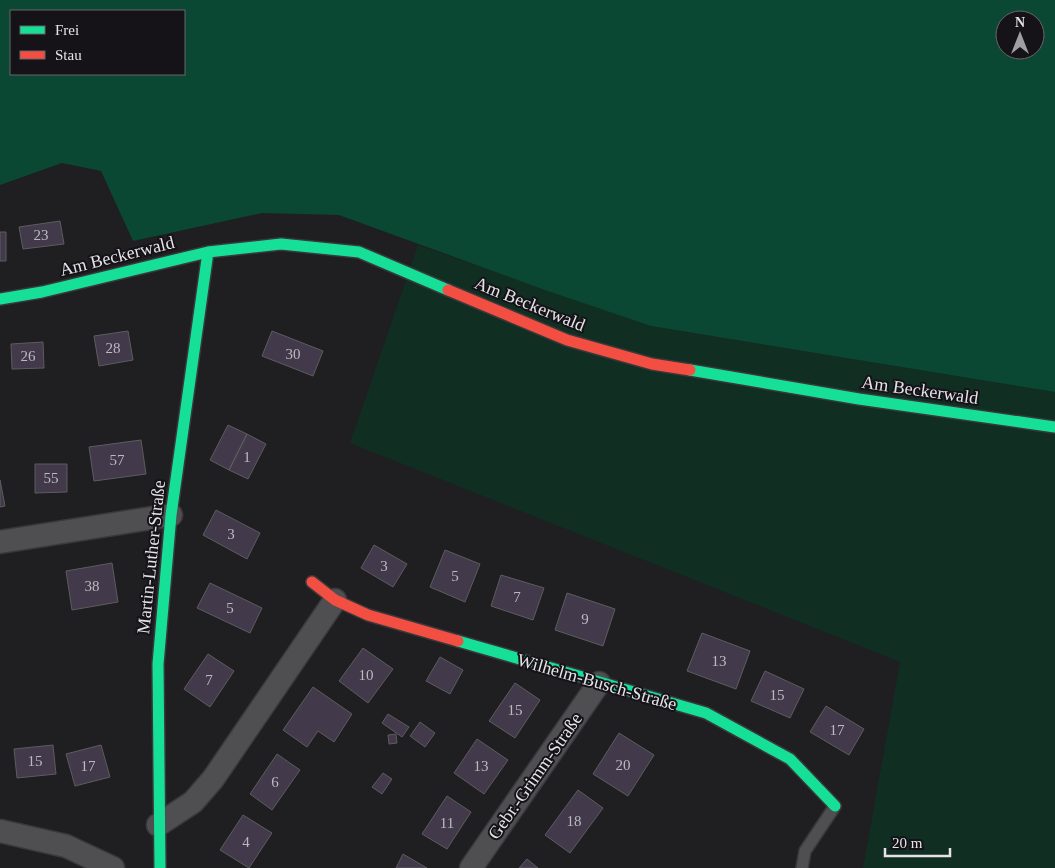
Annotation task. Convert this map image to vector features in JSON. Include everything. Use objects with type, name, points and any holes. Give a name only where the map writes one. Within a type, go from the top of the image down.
[{"type":"street","name":"Am Beckerwald","points":[[0,299],[42,292],[208,252],[281,244],[359,252],[567,340],[652,364],[859,398],[1055,427]]},
{"type":"street","name":"Martin-Luther-Straße","points":[[160,868],[158,825],[158,664],[171,515],[208,252]]},
{"type":"street","points":[[0,542],[171,515]]},
{"type":"street","name":"Wilhelm-Busch-Straße","points":[[312,582],[335,600],[368,615],[599,683],[706,712],[790,759],[835,806]]},
{"type":"street","points":[[158,825],[193,802],[213,780],[335,600]]},
{"type":"street","name":"Gebr.-Grimm-Straße","points":[[471,868],[599,683]]},
{"type":"street","points":[[0,831],[66,846],[112,868]]},
{"type":"lane","points":[[802,868],[805,851],[835,806]]},
{"type":"green space","points":[[0,0],[1055,0],[1055,392],[651,326],[545,290],[339,215],[262,213],[133,241],[101,171],[62,163],[0,185]]},
{"type":"green space","points":[[418,245],[651,326],[1055,392],[1055,868],[863,868],[900,662],[350,443]]},
{"type":"building","points":[[60,221],[64,244],[23,249],[19,227]]},
{"type":"building","points":[[0,232],[6,232],[6,261],[0,261]]},
{"type":"building","points":[[128,331],[133,360],[99,366],[94,336]]},
{"type":"building","points":[[272,331],[323,351],[313,376],[262,356]]},
{"type":"building","points":[[43,342],[44,368],[12,369],[11,344]]},
{"type":"building","points":[[228,425],[247,434],[229,470],[210,460]]},
{"type":"building","points":[[247,434],[266,444],[248,479],[229,470]]},
{"type":"building","points":[[141,440],[146,474],[94,481],[89,447]]},
{"type":"building","points":[[35,464],[67,464],[67,492],[35,493]]},
{"type":"building","points":[[0,480],[5,506],[0,507]]},
{"type":"building","points":[[216,510],[260,533],[247,559],[203,535]]},
{"type":"building","points":[[374,545],[407,564],[393,587],[361,568]]},
{"type":"building","points":[[445,550],[480,564],[465,602],[430,587]]},
{"type":"building","points":[[112,563],[118,602],[72,610],[66,571]]},
{"type":"building","points":[[501,575],[544,588],[533,620],[491,606]]},
{"type":"building","points":[[210,583],[262,608],[250,633],[197,608]]},
{"type":"building","points":[[567,593],[615,609],[603,646],[555,630]]},
{"type":"building","points":[[702,633],[750,651],[736,689],[687,671]]},
{"type":"building","points":[[363,648],[393,669],[368,703],[339,681]]},
{"type":"building","points":[[208,654],[234,671],[210,707],[184,689]]},
{"type":"building","points":[[440,657],[463,670],[450,694],[426,681]]},
{"type":"building","points":[[765,671],[804,689],[790,718],[751,701]]},
{"type":"building","points":[[515,683],[540,700],[515,738],[489,721]]},
{"type":"building","points":[[313,687],[352,714],[334,742],[318,731],[307,747],[283,730]]},
{"type":"building","points":[[826,706],[864,729],[849,755],[810,732]]},
{"type":"building","points":[[388,714],[409,727],[402,737],[382,723]]},
{"type":"building","points":[[420,722],[435,733],[425,747],[410,736]]},
{"type":"building","points":[[619,733],[654,755],[628,796],[593,774]]},
{"type":"building","points":[[396,734],[397,743],[389,744],[388,735]]},
{"type":"building","points":[[477,739],[508,760],[484,794],[454,773]]},
{"type":"building","points":[[53,745],[56,774],[17,778],[14,749]]},
{"type":"building","points":[[101,745],[110,777],[75,786],[66,754]]},
{"type":"building","points":[[277,754],[300,770],[272,810],[250,794]]},
{"type":"building","points":[[383,773],[392,779],[382,794],[372,787]]},
{"type":"building","points":[[578,790],[603,808],[570,853],[545,835]]},
{"type":"building","points":[[447,796],[471,812],[447,849],[422,834]]},
{"type":"building","points":[[243,815],[272,833],[249,868],[220,850]]},
{"type":"building","points":[[403,854],[427,868],[396,868]]},
{"type":"building","points":[[527,859],[538,868],[519,868]]},
{"type":"traffic: fast","points":[[0,299],[42,292],[208,252],[281,244],[359,252],[448,290]]},
{"type":"traffic: fast","points":[[160,868],[158,664],[171,515],[208,252]]},
{"type":"traffic: fast","points":[[690,370],[859,399],[1055,427]]},
{"type":"traffic: fast","points":[[458,641],[706,713],[790,759],[835,806]]},
{"type":"traffic: jam","points":[[448,290],[567,340],[652,364],[690,370]]},
{"type":"traffic: jam","points":[[312,582],[335,600],[368,615],[458,641]]}]
